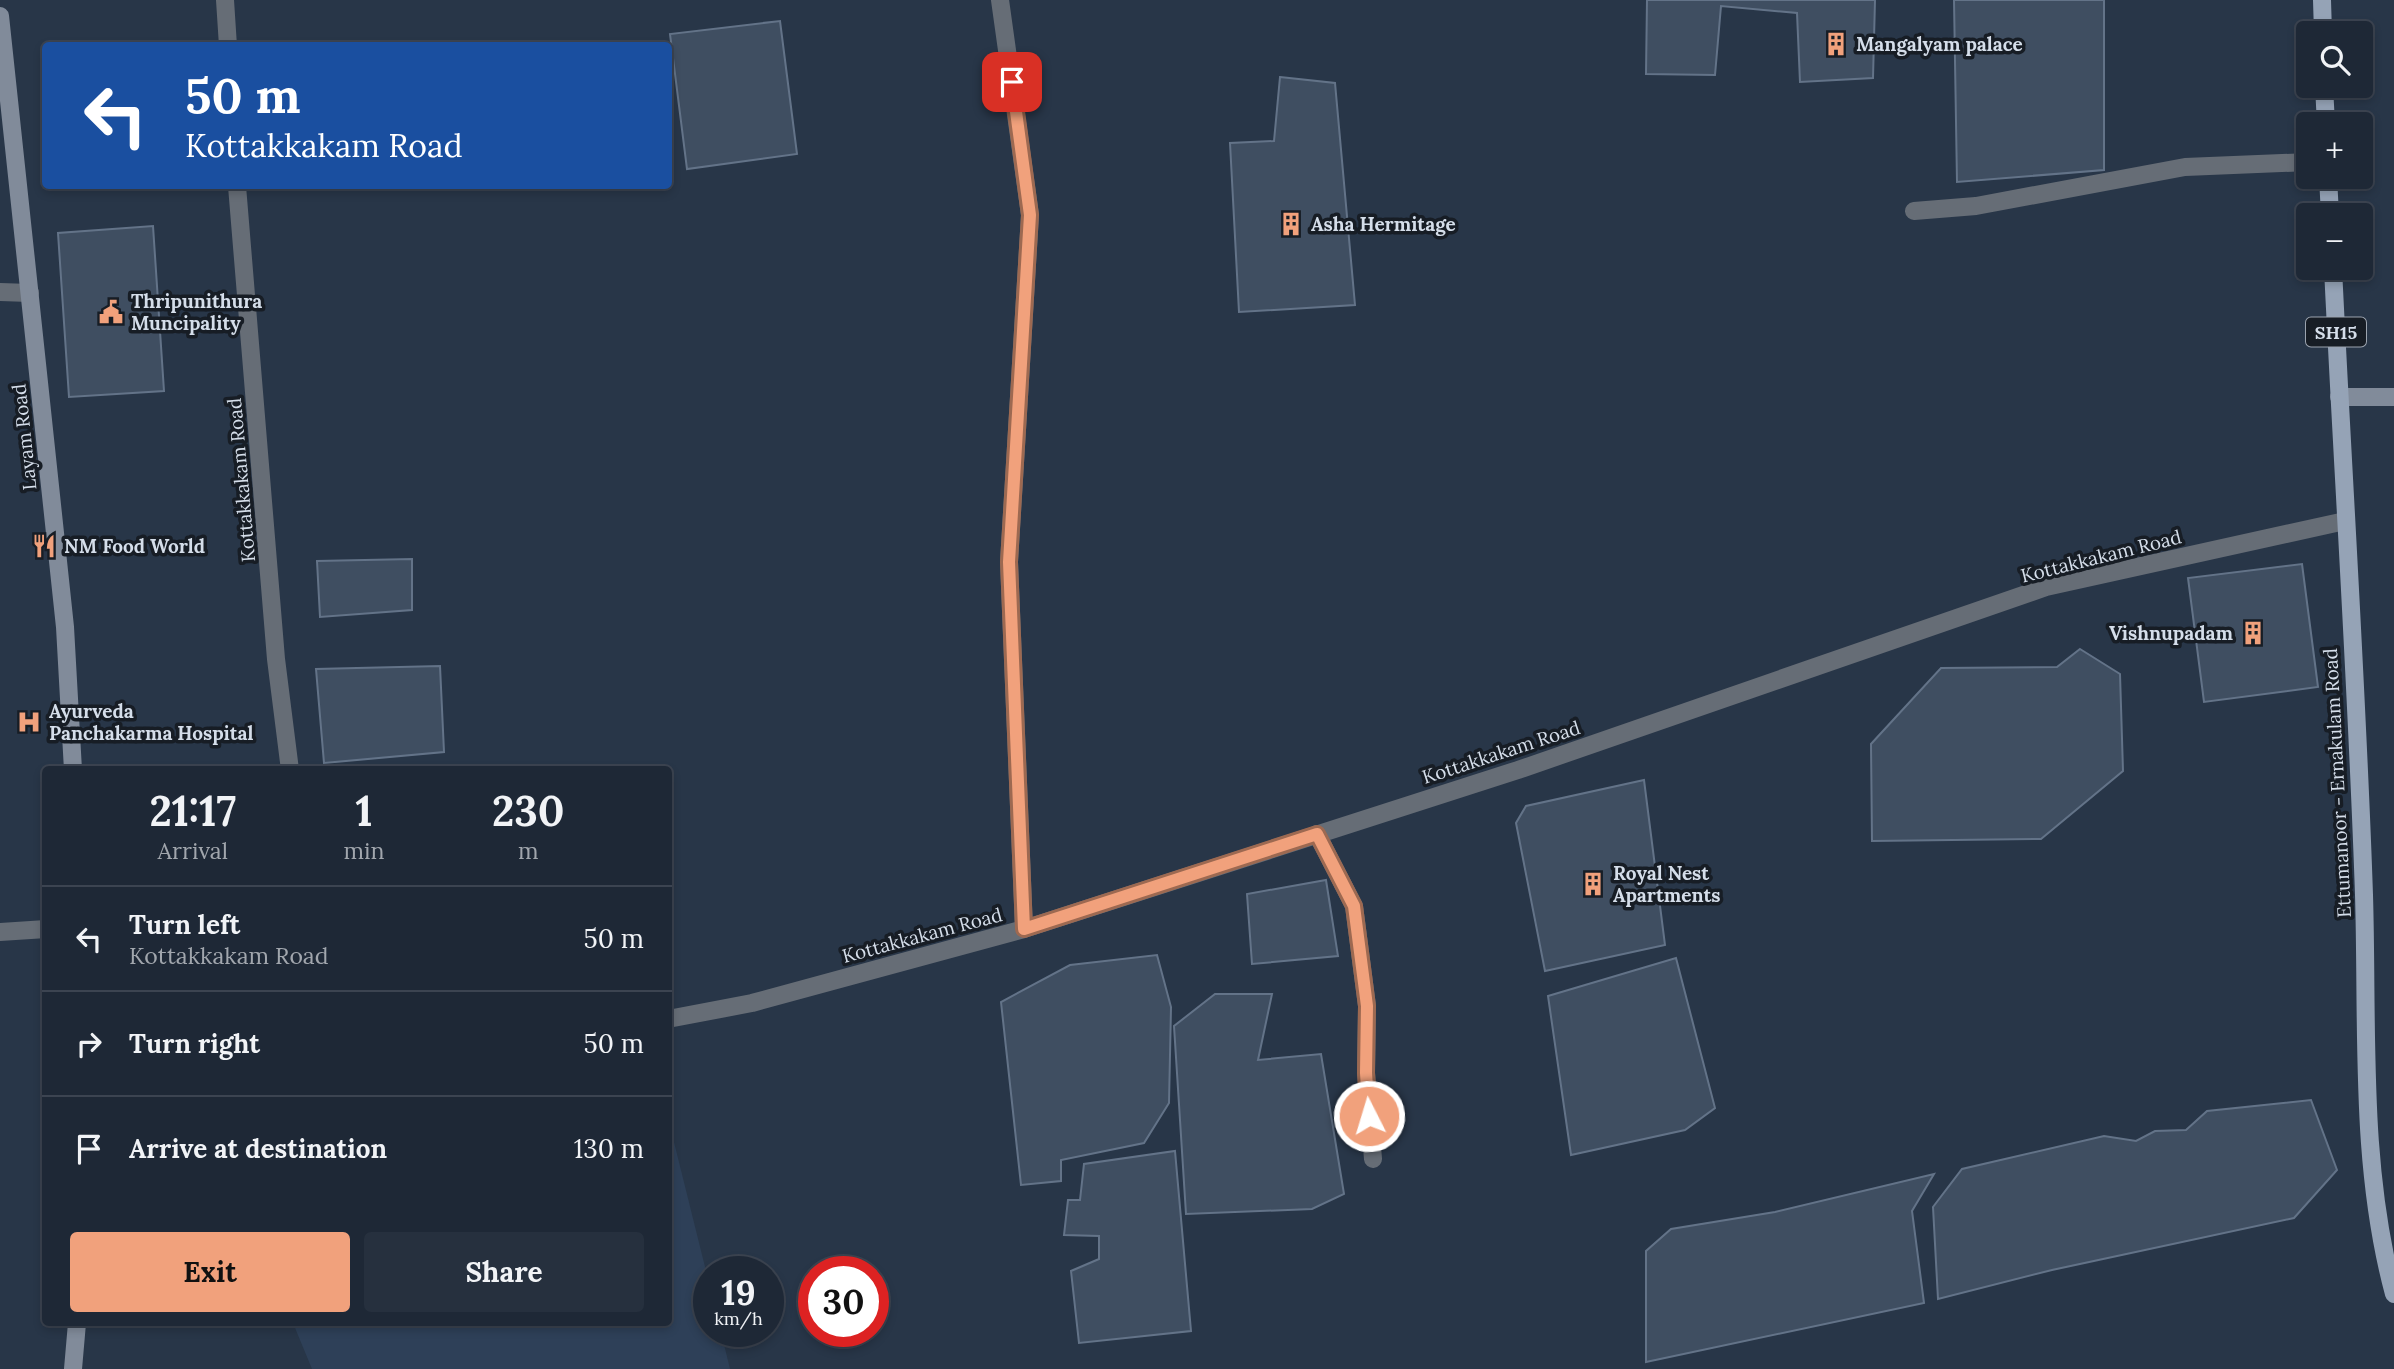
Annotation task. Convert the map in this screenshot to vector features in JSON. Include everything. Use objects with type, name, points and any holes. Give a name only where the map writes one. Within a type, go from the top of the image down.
[{"type":"main road","points":[[2322,0],[2323,21]]},
{"type":"main road","name":"Ettumanoor - Ernakulam Road","points":[[2334,280],[2364,895],[2369,1134],[2377,1216],[2394,1294]]},
{"type":"street","points":[[225,0],[228,42]]},
{"type":"street","points":[[1000,0],[1030,215],[1009,562],[1024,929]]},
{"type":"street","name":"Layam Road","points":[[0,16],[65,627],[73,766]]},
{"type":"street","points":[[1914,211],[1976,206],[2185,167],[2296,162]]},
{"type":"street","name":"Kottakkakam Road","points":[[237,189],[275,646],[290,766]]},
{"type":"street","points":[[0,292],[30,293]]},
{"type":"street","points":[[2339,397],[2394,397]]},
{"type":"street","name":"Kottakkakam Road","points":[[672,1017],[752,1003],[1024,929],[1518,770],[2046,587],[2345,521]]},
{"type":"street","points":[[1317,834],[1354,906],[1367,1006],[1366,1073],[1373,1159]]},
{"type":"street","points":[[0,932],[42,929]]},
{"type":"street","points":[[74,1369],[77,1326]]},
{"type":"shaded area","points":[[672,1134],[702,1256],[693,1256],[693,1347],[725,1347],[730,1369],[312,1369],[294,1326],[672,1326]]},
{"type":"building","name":"Mangalyam palace","points":[[1647,0],[1875,0],[1873,78],[1800,82],[1797,13],[1721,6],[1715,75],[1646,74]]},
{"type":"building","points":[[1954,0],[2104,0],[2104,170],[1957,182]]},
{"type":"building","points":[[780,21],[797,154],[687,169],[670,34]]},
{"type":"building","name":"Asha Hermitage","points":[[1280,77],[1335,83],[1355,305],[1239,312],[1230,143],[1274,141]]},
{"type":"building","name":"Thripunithura Muncipality","points":[[153,226],[164,391],[69,397],[58,233]]},
{"type":"building","points":[[412,559],[412,610],[320,617],[317,561]]},
{"type":"building","name":"Vishnupadam","points":[[2302,564],[2318,687],[2204,702],[2188,578]]},
{"type":"building","points":[[2080,649],[2120,674],[2123,771],[2041,839],[1872,841],[1871,744],[1941,668],[2057,667]]},
{"type":"building","points":[[440,666],[444,752],[324,763],[316,669]]},
{"type":"building","name":"Royal Nest Apartments","points":[[1644,780],[1665,945],[1545,971],[1516,823],[1526,806]]},
{"type":"building","points":[[1326,880],[1338,956],[1252,964],[1247,894]]},
{"type":"building","points":[[1157,955],[1171,1007],[1169,1103],[1144,1143],[1061,1160],[1061,1181],[1021,1185],[1001,1002],[1070,965]]},
{"type":"building","points":[[1676,958],[1715,1108],[1685,1130],[1571,1155],[1548,996]]},
{"type":"building","points":[[1215,994],[1272,994],[1258,1060],[1321,1054],[1344,1194],[1312,1209],[1186,1214],[1174,1026]]},
{"type":"building","points":[[2311,1100],[2337,1170],[2294,1218],[2052,1270],[1938,1299],[1933,1207],[1962,1169],[2104,1136],[2136,1141],[2155,1131],[2186,1130],[2207,1111]]},
{"type":"building","points":[[1175,1151],[1191,1331],[1079,1343],[1071,1271],[1099,1259],[1099,1236],[1064,1235],[1068,1200],[1080,1200],[1084,1164]]},
{"type":"building","points":[[1934,1174],[1912,1211],[1924,1303],[1646,1362],[1646,1251],[1671,1229],[1775,1212]]},
{"type":"place","name":"Mangalyam palace","points":[[1836,44]]},
{"type":"place","name":"Asha Hermitage","points":[[1291,224]]},
{"type":"place","name":"Thripunithura Muncipality","points":[[111,312]]},
{"type":"place","name":"NM Food World","points":[[44,546]]},
{"type":"place","name":"Vishnupadam","points":[[2253,633]]},
{"type":"place","name":"Ayurveda Panchakarma Hospital","points":[[29,722]]},
{"type":"place","name":"Royal Nest Apartments","points":[[1593,884]]},
{"type":"route","points":[[1012,82],[1030,215],[1009,562],[1024,929],[1317,834],[1354,906],[1367,1006],[1366,1073],[1369,1116]]}]
